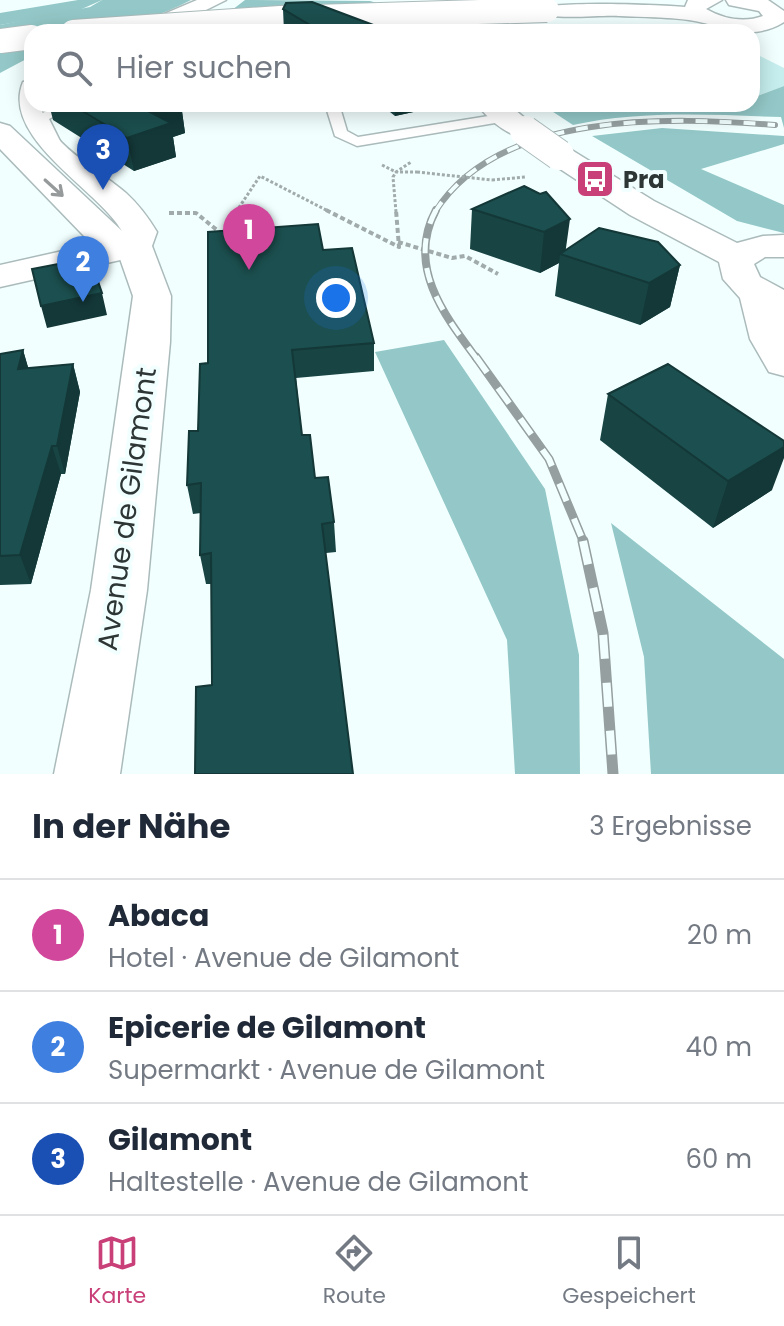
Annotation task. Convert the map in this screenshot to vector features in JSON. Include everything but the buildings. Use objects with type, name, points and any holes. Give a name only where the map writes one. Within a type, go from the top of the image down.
[{"type":"street","points":[[739,0],[757,0]]},
{"type":"street","points":[[739,0],[766,6],[780,18]]},
{"type":"street","points":[[191,24],[280,18],[703,5],[733,24],[759,24],[780,18]]},
{"type":"street","points":[[174,24],[221,6],[335,24]]},
{"type":"street","points":[[760,34],[784,43]]},
{"type":"street","points":[[0,41],[24,38]]},
{"type":"street","name":"Avenue de Gilamont","points":[[18,91],[24,110]]},
{"type":"street","name":"Avenue de Gilamont","points":[[24,112],[26,125],[54,157],[110,194],[135,232],[152,296],[119,590],[87,774]]},
{"type":"street","points":[[534,127],[642,208],[764,250],[738,275],[771,298],[771,339],[784,363]]},
{"type":"street","points":[[0,132],[108,238],[135,232]]},
{"type":"street","points":[[0,276],[135,232]]},
{"type":"lane","points":[[53,112],[42,117],[43,126],[56,145],[54,157]]},
{"type":"lane","points":[[334,112],[337,129],[344,138],[357,142],[534,127]]},
{"type":"path","points":[[135,232],[170,212],[196,213],[224,236],[231,235],[234,215],[260,176],[399,247],[393,177],[396,172],[492,180]]},
{"type":"path","points":[[398,242],[452,258],[465,256],[498,274]]},
{"type":"shaded area","points":[[78,0],[102,0],[75,12],[0,25],[0,13]]},
{"type":"shaded area","points":[[102,0],[191,0],[127,24],[24,24],[24,60],[0,73],[0,25],[90,7]]},
{"type":"shaded area","points":[[245,0],[370,1],[452,24],[368,24],[232,10]]},
{"type":"shaded area","points":[[760,56],[784,68],[784,86],[760,95]]},
{"type":"shaded area","points":[[784,86],[784,128],[781,117],[703,115],[625,117],[573,125],[553,112],[760,112],[760,95]]},
{"type":"shaded area","points":[[662,128],[784,136],[784,144],[701,169],[784,205],[784,233],[737,221],[592,136]]},
{"type":"shaded area","points":[[444,340],[545,489],[579,655],[580,774],[515,774],[507,640],[375,352]]},
{"type":"shaded area","points":[[611,523],[784,659],[784,774],[651,774],[644,657]]},
{"type":"railway","points":[[435,212],[464,179],[500,154],[543,138],[590,127],[638,122],[775,125]]},
{"type":"railway","points":[[435,212],[425,251],[427,270],[433,289],[452,325],[477,359]]},
{"type":"railway","points":[[476,357],[549,459],[584,543]]},
{"type":"railway","points":[[583,541],[603,633],[613,774]]},
{"type":"place","name":"Pra","points":[[595,179]]},
{"type":"place","name":"Gilamont","points":[[103,190]]},
{"type":"place","name":"Abaca","points":[[249,270]]},
{"type":"place","name":"Epicerie de Gilamont","points":[[83,302]]}]
